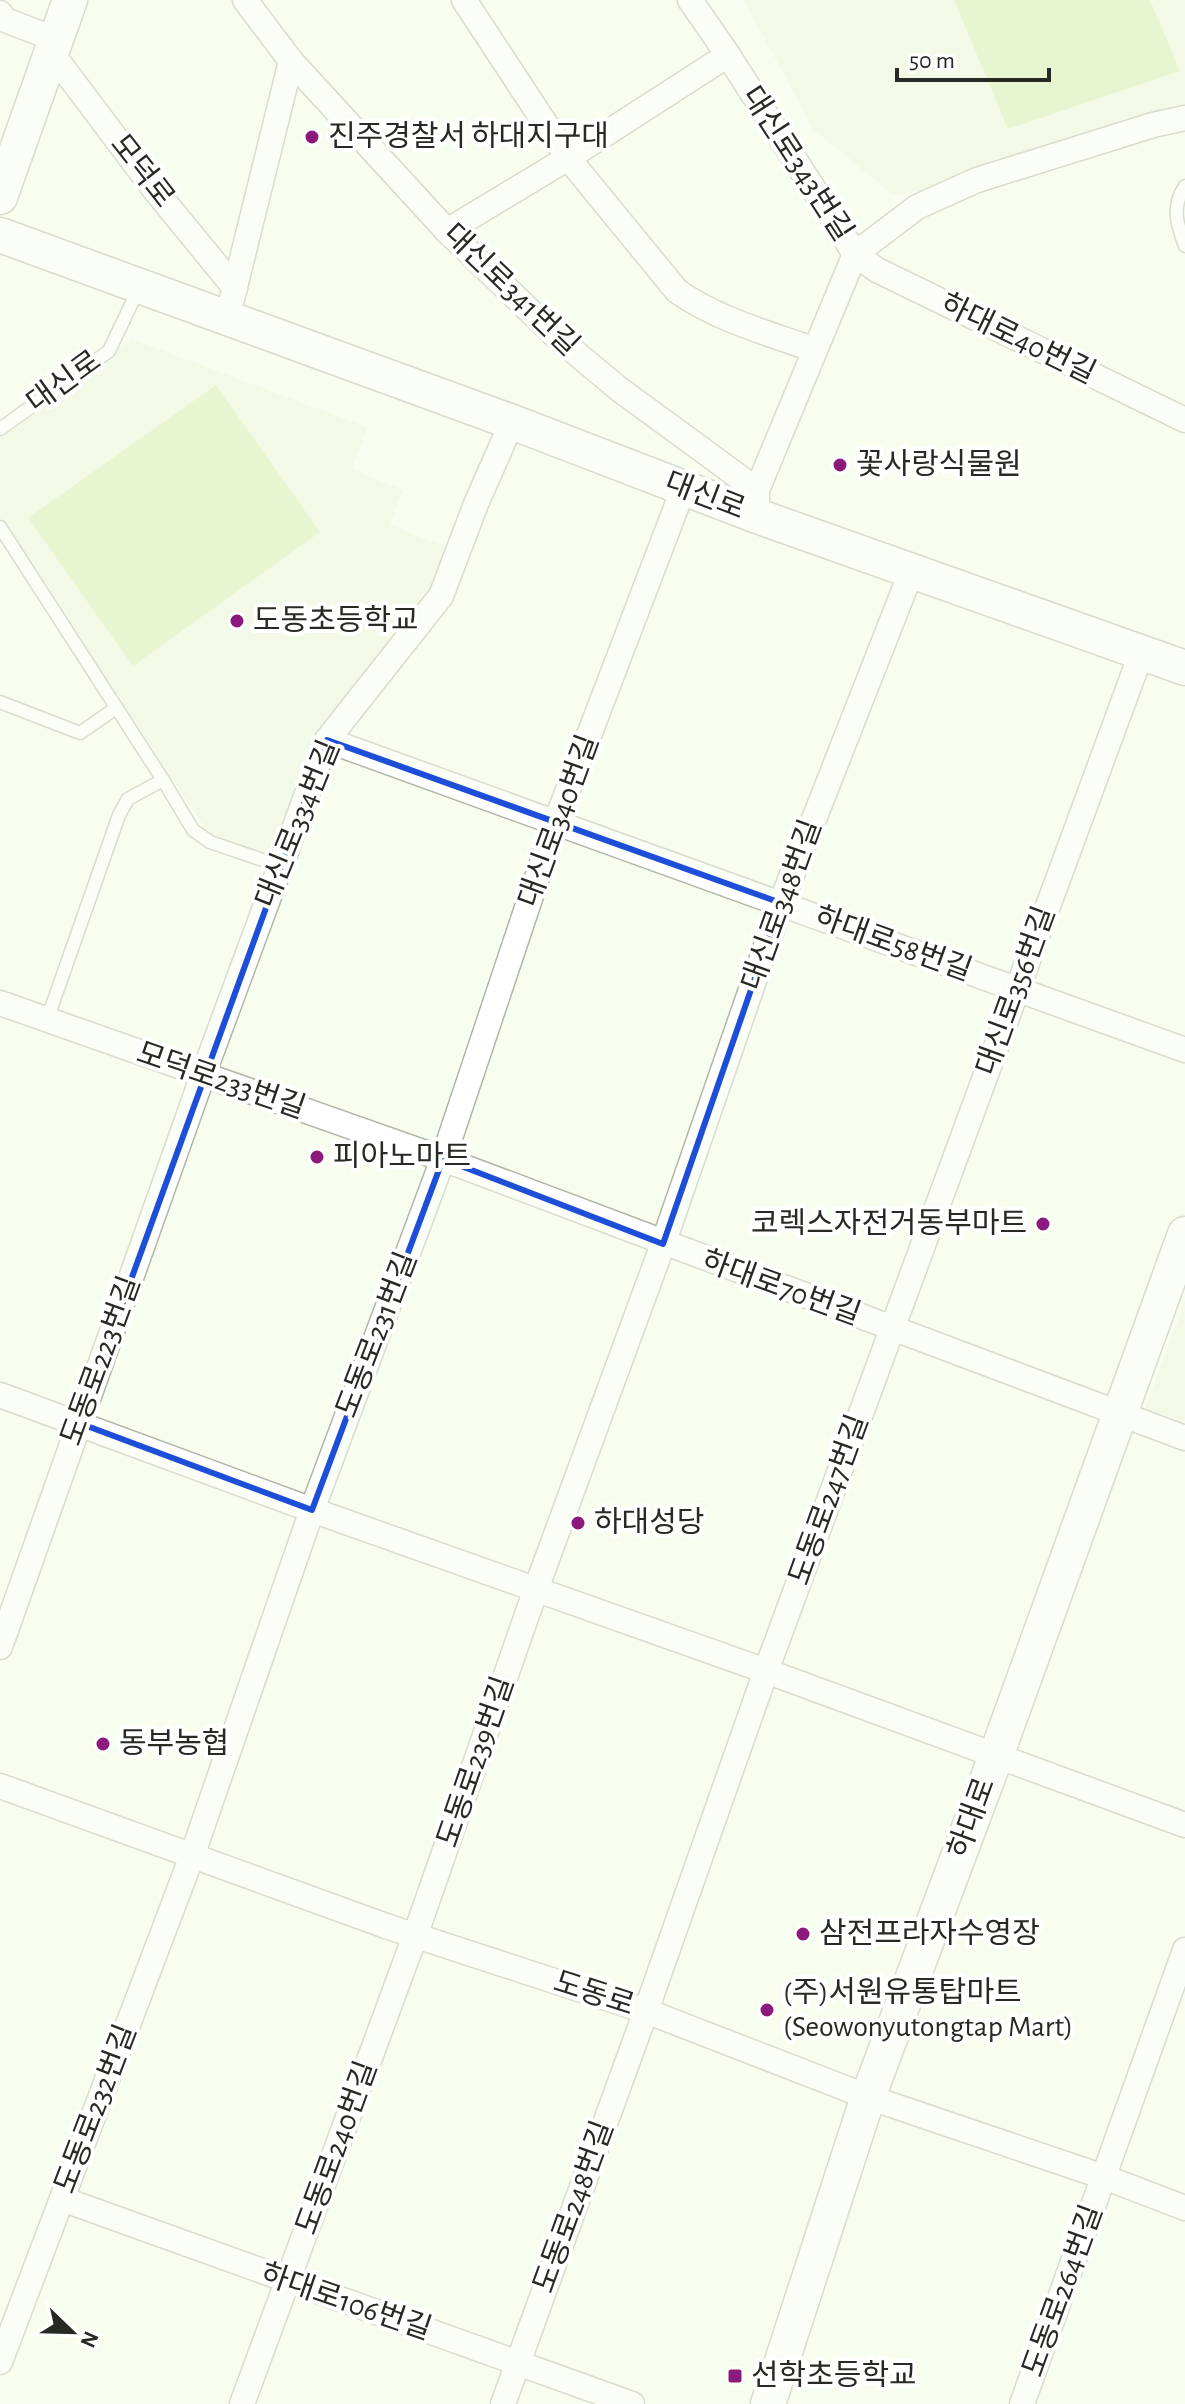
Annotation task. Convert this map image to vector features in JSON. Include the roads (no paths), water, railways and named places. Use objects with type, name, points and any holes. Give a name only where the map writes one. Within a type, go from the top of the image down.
[{"type":"street","points":[[0,197],[70,0]]},
{"type":"street","name":"대신로341번길","points":[[245,0],[291,61],[447,231],[559,339],[757,503]]},
{"type":"street","points":[[464,0],[568,158],[677,291],[720,316],[815,350]]},
{"type":"street","name":"대신로343번길","points":[[690,0],[855,254],[757,503]]},
{"type":"street","points":[[0,13],[5,20],[53,45]]},
{"type":"street","name":"모덕로","points":[[53,45],[231,303]]},
{"type":"street","points":[[447,231],[728,55]]},
{"type":"street","points":[[231,303],[291,61]]},
{"type":"street","points":[[855,254],[917,207],[977,180],[1153,125],[1185,118]]},
{"type":"street","name":"대신로","points":[[0,235],[140,285],[231,303],[512,422],[684,487],[757,503],[912,570],[1185,668]]},
{"type":"street","name":"하대로40번길","points":[[855,254],[877,270],[1185,420]]},
{"type":"street","name":"대신로334번길","points":[[203,1075],[327,740],[441,596],[512,422]]},
{"type":"street","name":"대신로340번길","points":[[443,1159],[555,824],[684,487]]},
{"type":"street","name":"대신로348번길","points":[[663,1244],[781,903],[912,570]]},
{"type":"street","name":"대신로356번길","points":[[893,1329],[1141,654]]},
{"type":"street","name":"하대로58번길","points":[[327,740],[1185,1050]]},
{"type":"street","name":"모덕로233번길","points":[[0,1003],[443,1159]]},
{"type":"street","name":"도동로223번길","points":[[0,1647],[203,1075]]},
{"type":"street","name":"하대로70번길","points":[[443,1159],[1185,1438]]},
{"type":"street","name":"도동로231번길","points":[[192,1856],[312,1510],[443,1159]]},
{"type":"street","name":"하대로","points":[[768,2404],[868,2097],[996,1756],[1185,1234]]},
{"type":"street","name":"도동로239번길","points":[[415,1936],[536,1589],[663,1244]]},
{"type":"street","name":"도동로247번길","points":[[646,2011],[766,1671],[893,1329]]},
{"type":"street","points":[[0,1395],[1185,1825]]},
{"type":"street","name":"도동로","points":[[0,1786],[415,1936],[646,2011],[868,2097],[1104,2177],[1185,2208]]},
{"type":"street","name":"도동로232번길","points":[[0,2362],[192,1856]]},
{"type":"street","name":"도동로240번길","points":[[242,2404],[415,1936]]},
{"type":"street","name":"도동로264번길","points":[[1022,2404],[1185,1950]]},
{"type":"street","name":"도동로248번길","points":[[503,2404],[646,2011]]},
{"type":"street","name":"하대로106번길","points":[[62,2199],[632,2404]]},
{"type":"lane","points":[[1185,186],[1175,208],[1176,222],[1185,246]]},
{"type":"lane","name":"대신로","points":[[0,429],[109,351],[140,285]]},
{"type":"lane","points":[[0,527],[193,830],[210,842],[280,866]]},
{"type":"lane","points":[[0,702],[80,733],[116,708]]},
{"type":"lane","points":[[47,1020],[119,815],[128,799],[163,780]]},
{"type":"place","name":"진주경찰서 하대지구대","points":[[312,137]]},
{"type":"place","name":"꽃사랑식물원","points":[[840,465]]},
{"type":"place","name":"도동초등학교","points":[[237,621]]},
{"type":"place","name":"피아노마트","points":[[317,1157]]},
{"type":"place","name":"코렉스자전거동부마트","points":[[1043,1224]]},
{"type":"place","name":"하대성당","points":[[578,1523]]},
{"type":"place","name":"동부농협","points":[[103,1744]]},
{"type":"place","name":"삼전프라자수영장","points":[[803,1934]]},
{"type":"place","name":"(주)서원유통탑마트 (Seowonyutongtap Mart)","points":[[767,2010]]},
{"type":"place","name":"선학초등학교","points":[[735,2376]]}]
